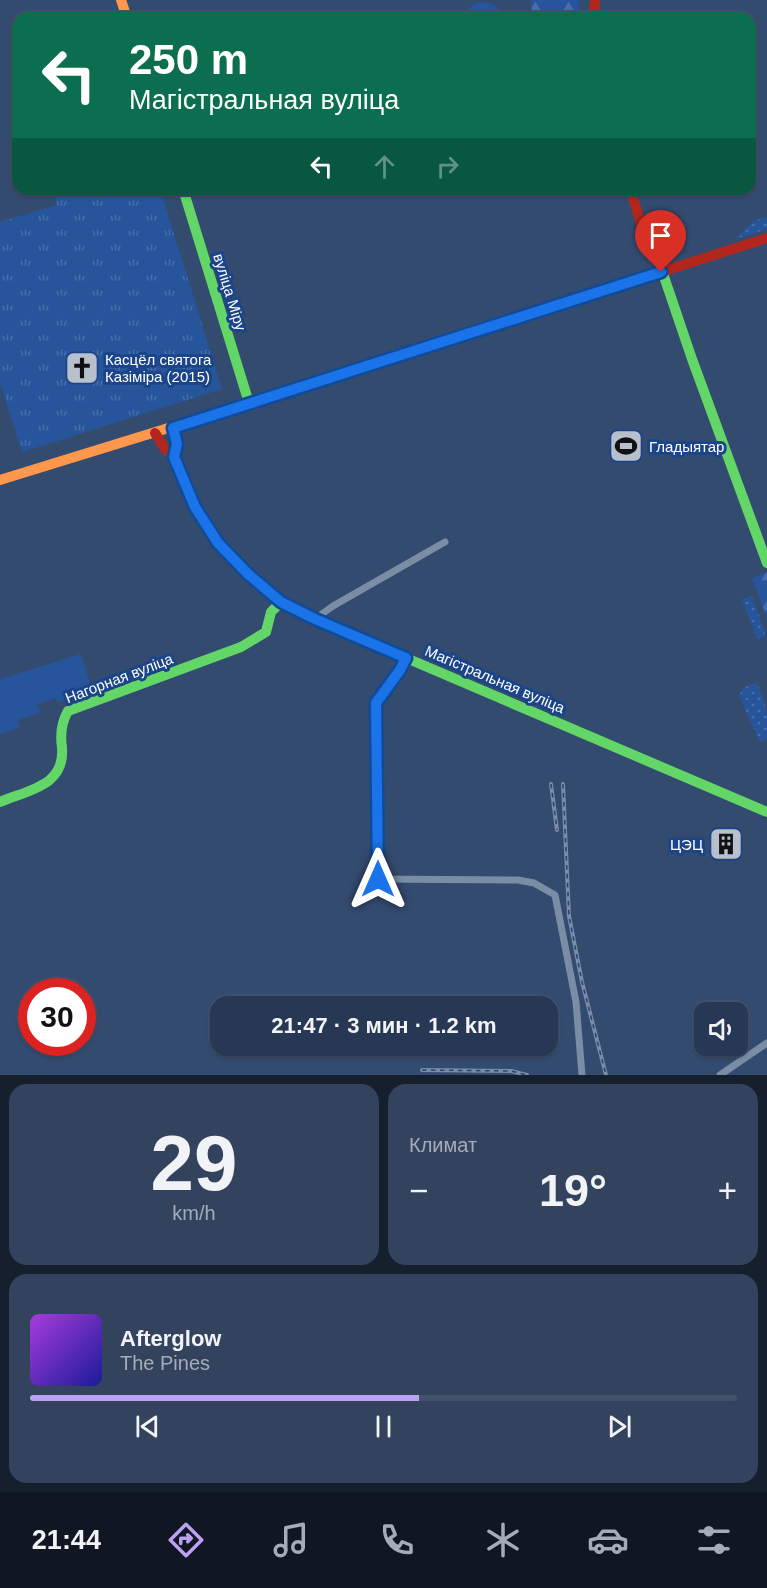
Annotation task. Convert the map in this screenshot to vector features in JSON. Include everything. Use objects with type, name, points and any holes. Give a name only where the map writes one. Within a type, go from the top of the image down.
[{"type":"main road","name":"вуліца Міру","points":[[185,195],[249,403]]},
{"type":"main road","points":[[632,195],[647,239],[657,256],[767,563]]},
{"type":"main road","points":[[0,480],[173,428],[767,237]]},
{"type":"main road","points":[[155,433],[165,449],[174,457],[177,444],[173,428]]},
{"type":"main road","name":"Магістральная вуліца","points":[[174,457],[195,507],[218,543],[248,574],[281,602],[315,619],[767,812]]},
{"type":"main road","name":"Нагорная вуліца","points":[[0,802],[58,774],[63,760],[60,729],[68,711],[241,648],[266,632],[271,612],[281,602]]},
{"type":"street","points":[[315,619],[333,606],[445,542]]},
{"type":"street","points":[[406,658],[376,703],[378,879],[518,880],[534,883],[555,896],[576,1002],[582,1075]]},
{"type":"street","points":[[720,1075],[767,1043]]},
{"type":"green space","points":[[531,0],[579,0],[578,12],[536,12],[531,9]]},
{"type":"green space","points":[[485,2],[496,6],[500,12],[466,12],[477,3]]},
{"type":"green space","points":[[54,195],[162,195],[222,389],[22,452],[0,383],[0,222],[57,205]]},
{"type":"green space","points":[[767,217],[767,229],[735,239],[753,221]]},
{"type":"green space","points":[[767,572],[767,618],[752,578]]},
{"type":"green space","points":[[752,596],[766,636],[757,639],[742,599]]},
{"type":"green space","points":[[81,654],[92,691],[58,702],[56,698],[37,704],[40,713],[18,720],[20,728],[0,734],[0,679]]},
{"type":"green space","points":[[757,683],[767,710],[767,739],[760,742],[739,696],[743,688]]},
{"type":"railway","points":[[551,784],[557,830]]},
{"type":"railway","points":[[563,784],[569,916],[582,982],[606,1075]]},
{"type":"railway","points":[[422,1070],[511,1071],[527,1075]]},
{"type":"traffic: fast","points":[[185,195],[249,403]]},
{"type":"traffic: fast","points":[[647,239],[657,256],[767,563]]},
{"type":"traffic: fast","points":[[0,802],[43,785],[58,771],[61,761],[62,729],[68,711],[241,647],[266,632],[271,612],[281,602]]},
{"type":"traffic: fast","points":[[357,637],[767,812]]},
{"type":"traffic: slow","points":[[121,0],[125,12]]},
{"type":"traffic: slow","points":[[0,480],[321,381]]},
{"type":"traffic: slow","points":[[173,428],[177,444],[174,457]]},
{"type":"traffic: jam","points":[[594,12],[595,0]]},
{"type":"traffic: jam","points":[[632,195],[648,245]]},
{"type":"traffic: jam","points":[[321,381],[767,238]]},
{"type":"traffic: jam","points":[[155,433],[165,449],[174,457],[195,507],[218,543],[248,574],[273,595],[315,619],[357,637]]},
{"type":"place","name":"Касцёл святога Казіміра (2015)","points":[[82,368]]},
{"type":"place","name":"Гладыятар","points":[[626,446]]},
{"type":"place","name":"ЦЭЦ","points":[[726,844]]},
{"type":"route","points":[[378,879],[376,703],[406,658],[281,602],[248,574],[218,543],[195,507],[174,457],[177,444],[173,428],[661,272]]}]
